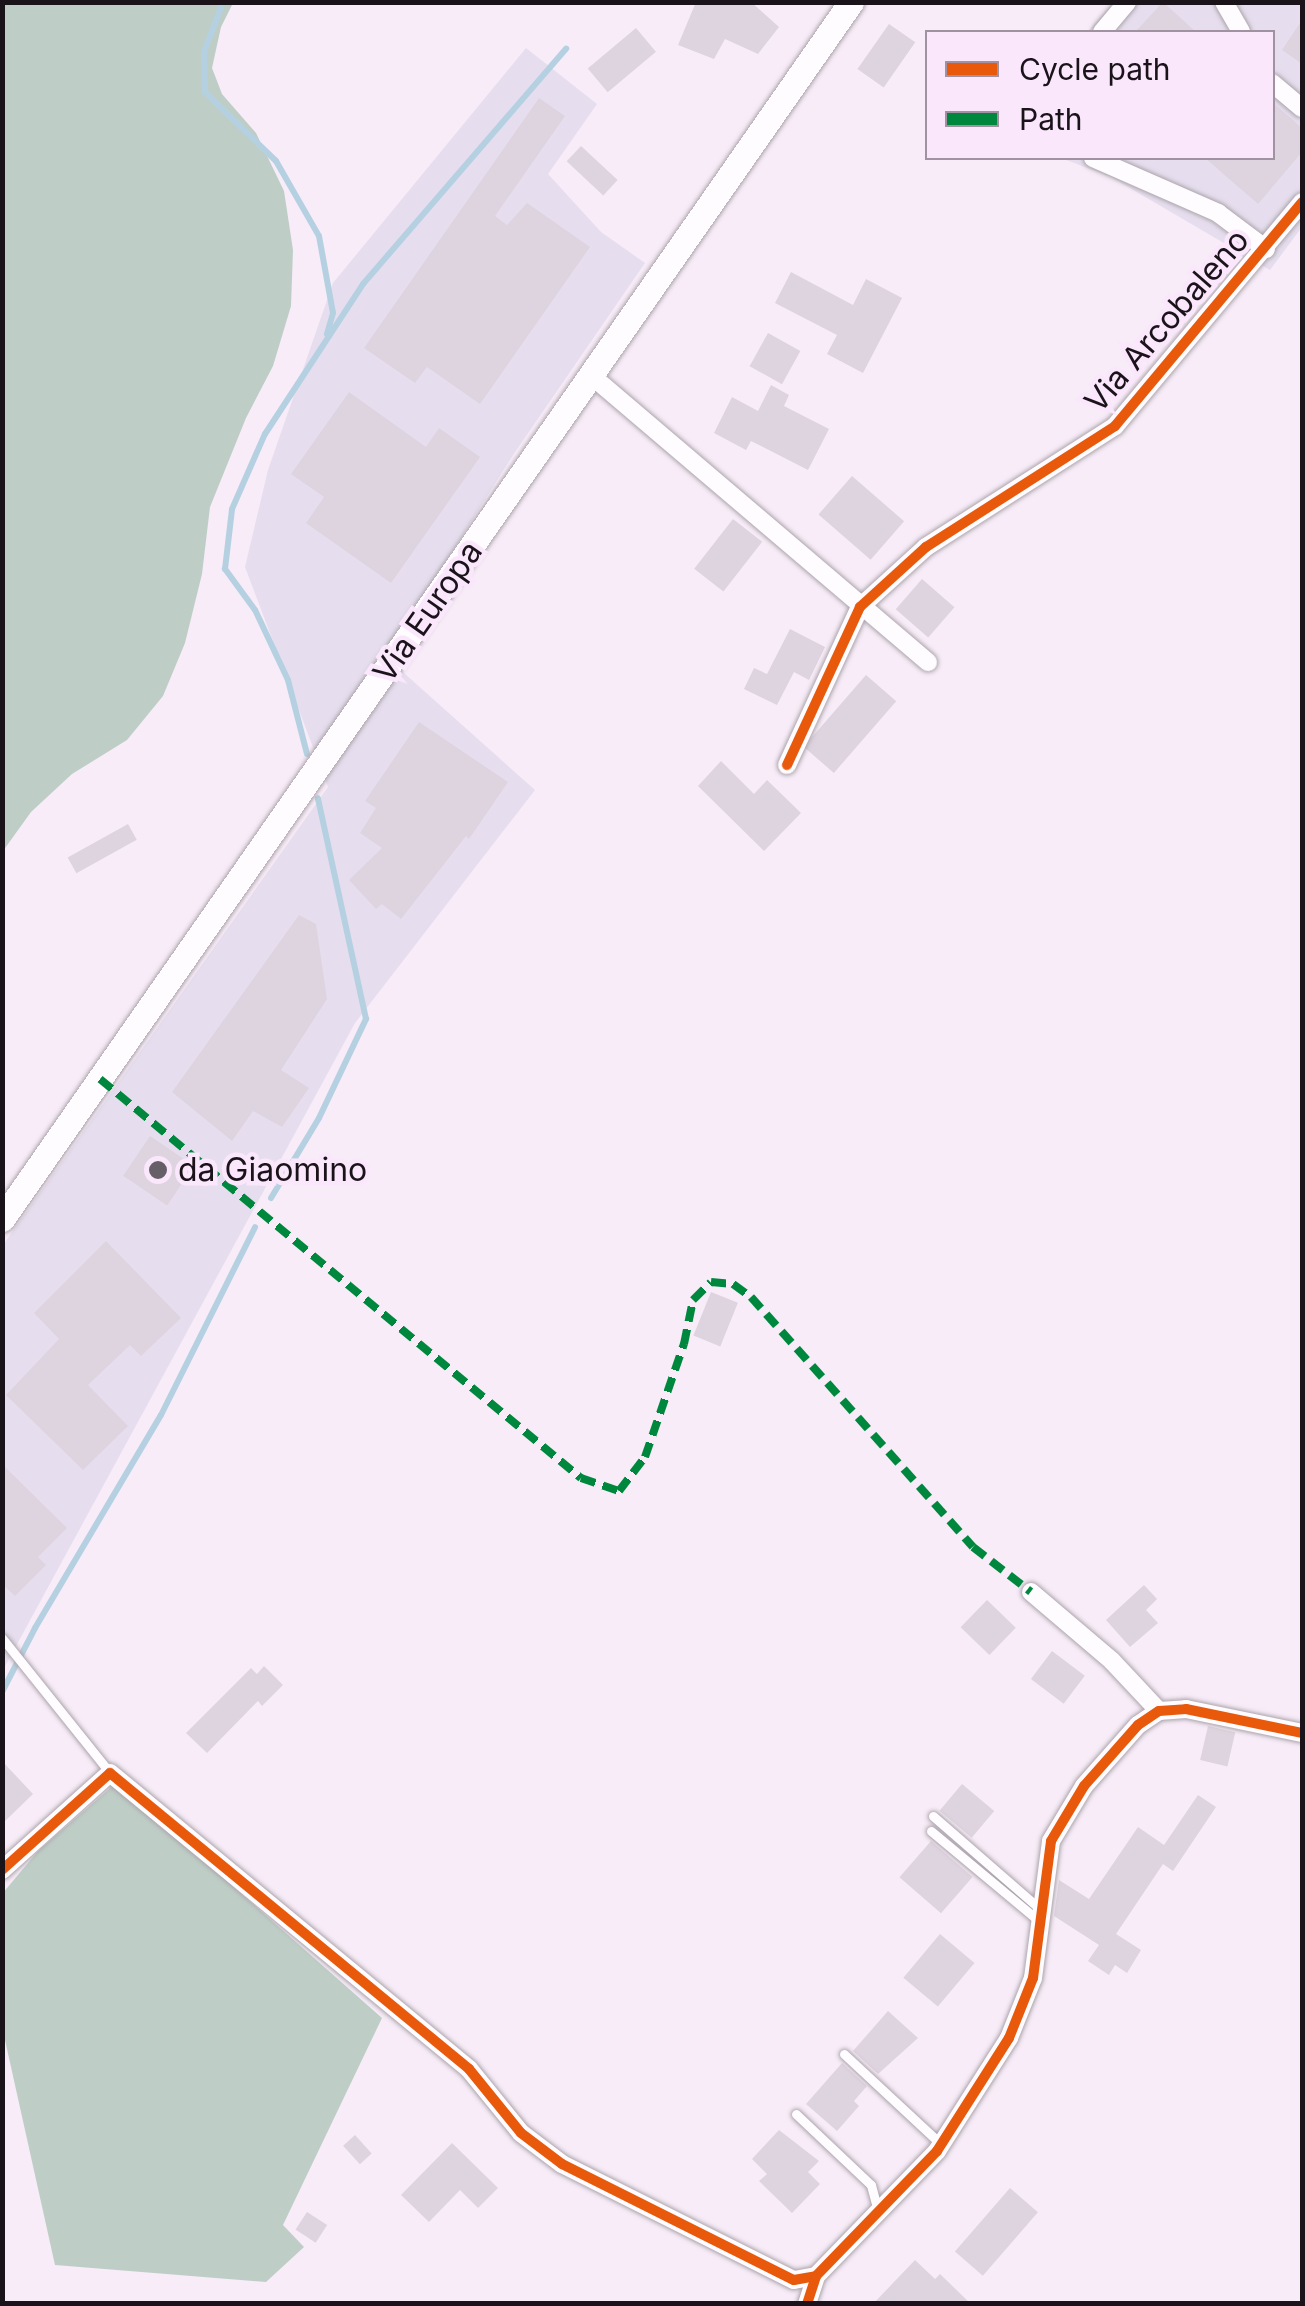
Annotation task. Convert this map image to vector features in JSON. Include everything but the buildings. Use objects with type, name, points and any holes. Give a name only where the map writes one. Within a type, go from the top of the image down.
[{"type":"main road","name":"Via Europa","points":[[2,1219],[852,2]]},
{"type":"street","points":[[1104,30],[1127,2]]},
{"type":"street","points":[[1224,2],[1240,30]]},
{"type":"street","points":[[1275,86],[1302,108]]},
{"type":"street","name":"Via Arcobaleno","points":[[1098,160],[1218,213],[1266,248]]},
{"type":"street","name":"Via Arcobaleno","points":[[787,765],[860,607],[926,547],[1115,426],[1302,202]]},
{"type":"street","points":[[592,377],[928,662]]},
{"type":"street","points":[[1031,1592],[1112,1661],[1158,1712]]},
{"type":"street","points":[[807,2304],[816,2276],[942,2144],[1023,2008],[1033,1978],[1046,1864],[1059,1822],[1116,1750],[1146,1718],[1158,1712],[1186,1709],[1302,1734]]},
{"type":"street","points":[[2,1870],[110,1773],[469,2068],[521,2133],[562,2164],[794,2280],[816,2276]]},
{"type":"lane","points":[[2,1638],[110,1773]]},
{"type":"lane","points":[[932,1816],[1040,1915]]},
{"type":"lane","points":[[931,1831],[1040,1915]]},
{"type":"lane","points":[[844,2054],[942,2144]]},
{"type":"lane","points":[[796,2114],[872,2185],[878,2212]]},
{"type":"shaded area","points":[[3,2],[233,3],[221,27],[212,68],[222,94],[256,133],[284,191],[293,250],[291,306],[273,366],[246,418],[210,507],[202,574],[185,643],[163,696],[127,740],[72,774],[31,812],[3,851]]},
{"type":"shaded area","points":[[1113,3],[1302,3],[1302,227],[1270,270],[1111,177],[1066,160],[1275,160],[1275,30],[1089,30]]},
{"type":"shaded area","points":[[526,48],[597,104],[548,174],[601,232],[645,263],[513,455],[386,657],[535,790],[355,1023],[3,1670],[3,1245],[328,787],[245,567],[268,470],[333,283]]},
{"type":"shaded area","points":[[116,1783],[382,2018],[283,2225],[304,2247],[266,2282],[55,2265],[3,2031],[2,1894],[38,1851]]},
{"type":"waterway","points":[[223,2],[204,52],[205,92],[276,161],[319,236],[333,313],[327,334]]},
{"type":"waterway","points":[[307,754],[288,680],[255,610],[225,569],[232,509],[265,434],[363,284],[566,49]]},
{"type":"waterway","points":[[271,1198],[319,1118],[366,1019],[318,798]]},
{"type":"waterway","points":[[2,1692],[35,1628],[161,1415],[255,1227]]},
{"type":"marked path","points":[[100,1079],[581,1478],[619,1491],[645,1457],[684,1344],[693,1300],[711,1282],[733,1284],[751,1297],[973,1547],[1031,1592]]},
{"type":"cycle path","points":[[787,765],[860,607],[926,547],[1115,426],[1302,202]]},
{"type":"cycle path","points":[[807,2304],[816,2276],[937,2151],[1009,2038],[1033,1978],[1051,1841],[1084,1786],[1138,1725],[1159,1711],[1186,1709],[1302,1733]]},
{"type":"cycle path","points":[[2,1870],[110,1773],[469,2069],[521,2133],[562,2164],[794,2280],[816,2276]]},
{"type":"place","name":"da Giaomino","points":[[158,1170]]}]
